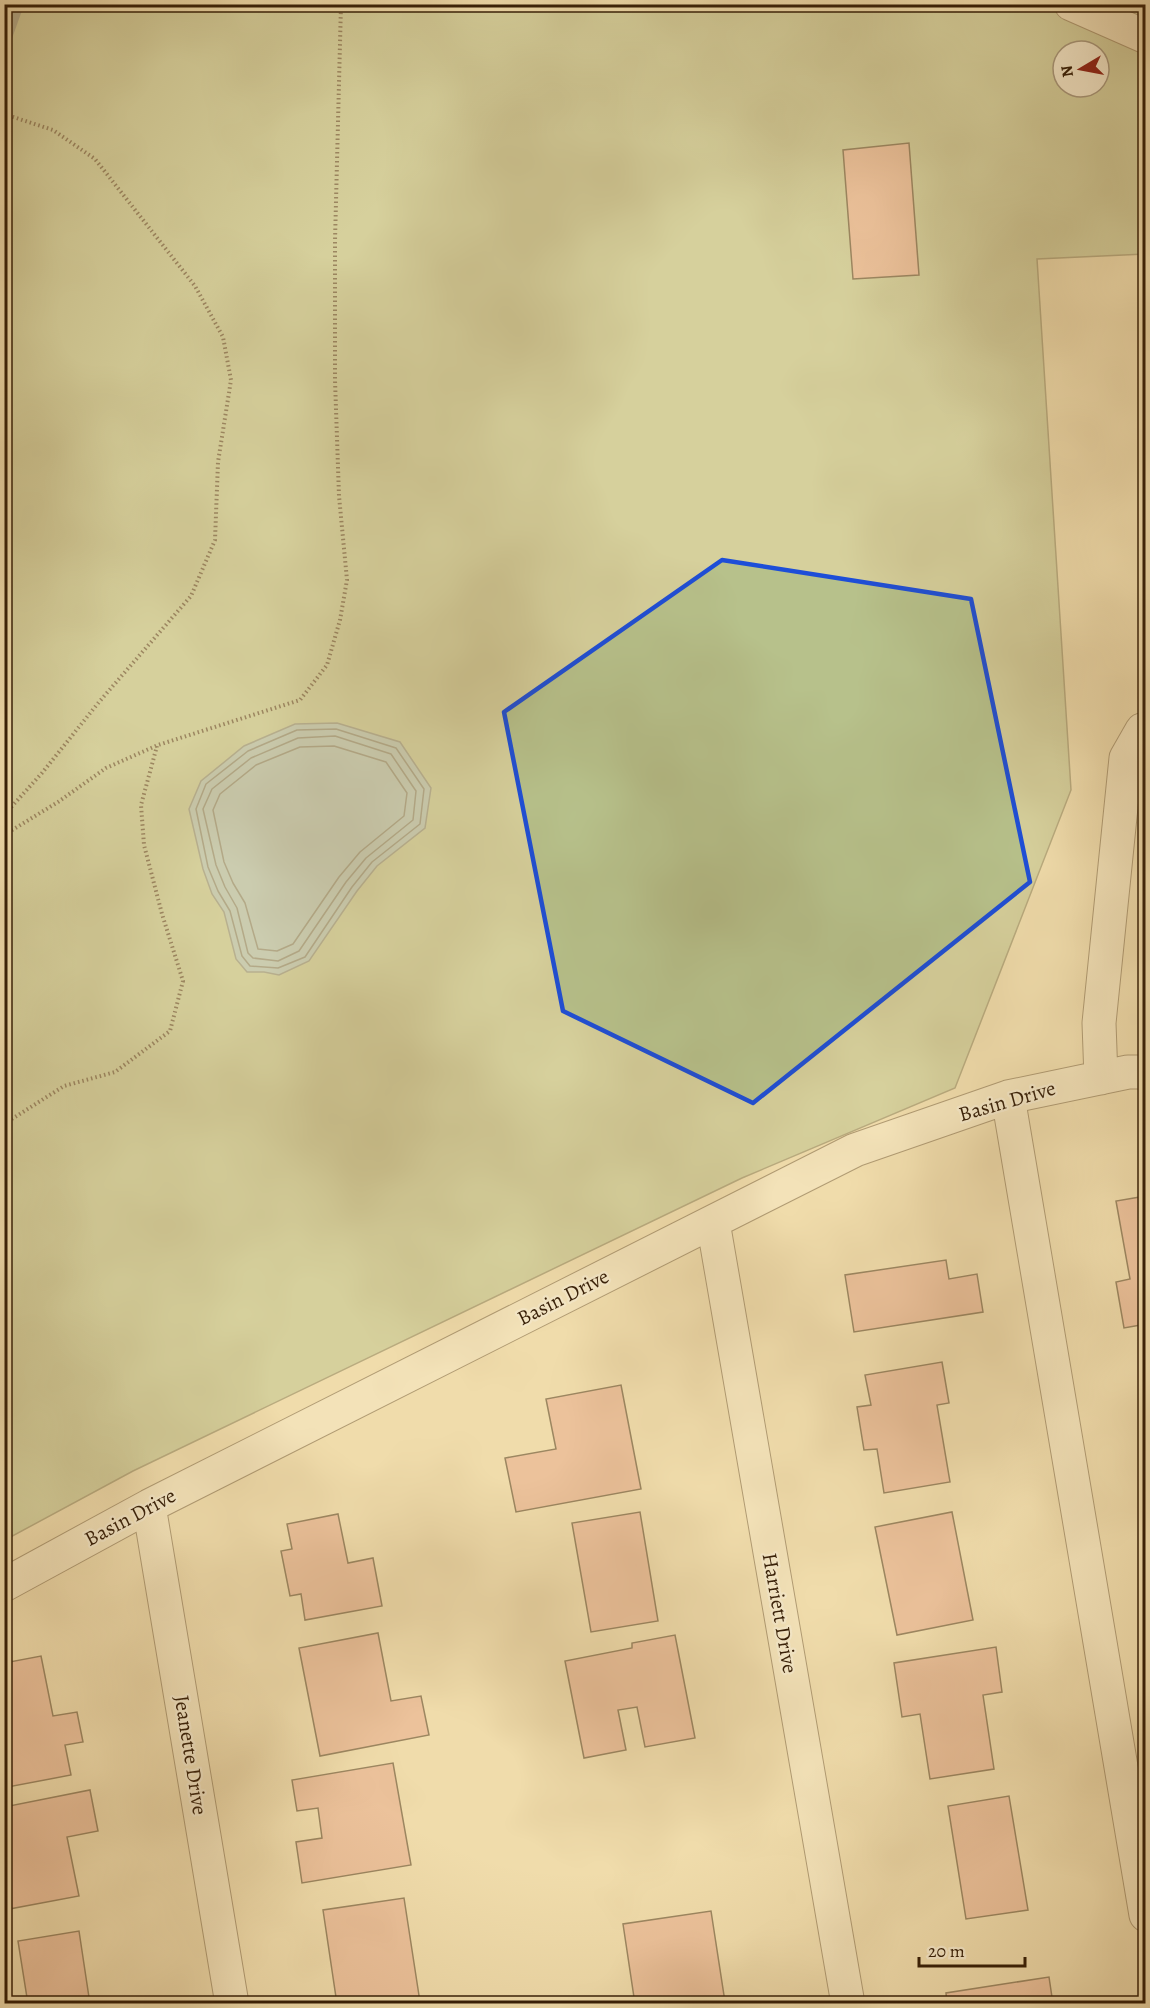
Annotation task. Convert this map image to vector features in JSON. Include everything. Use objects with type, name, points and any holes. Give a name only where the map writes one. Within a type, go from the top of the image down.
[{"type":"street","points":[[1071,4],[1146,38]]},
{"type":"street","points":[[1101,1078],[1099,1023],[1126,758],[1142,730],[1146,730]]},
{"type":"street","name":"Basin Drive","points":[[4,1585],[149,1506],[855,1150],[1008,1097],[1128,1072],[1146,1072]]},
{"type":"street","points":[[1008,1097],[1146,1915]]},
{"type":"street","name":"Harriett Drive","points":[[713,1222],[848,2004]]},
{"type":"street","name":"Jeanette Drive","points":[[149,1506],[232,2004]]},
{"type":"path","points":[[4,835],[58,802],[106,768],[158,745],[300,700],[327,665],[340,620],[347,580],[339,496],[335,380],[335,241],[341,4]]},
{"type":"path","points":[[4,114],[53,130],[95,159],[195,286],[223,337],[231,380],[218,462],[215,540],[191,596],[4,815]]},
{"type":"path","points":[[4,1124],[64,1086],[115,1072],[170,1032],[183,981],[144,845],[141,805],[158,745]]},
{"type":"highlighted area","points":[[722,560],[971,599],[1030,882],[753,1103],[563,1011],[504,712]]},
{"type":"green space","points":[[5,5],[1145,5],[1145,254],[1037,259],[1071,790],[955,1088],[742,1178],[133,1471],[5,1540]]},
{"type":"water","points":[[337,723],[400,742],[431,788],[425,828],[377,866],[309,961],[279,975],[247,972],[236,959],[224,912],[212,894],[203,869],[189,809],[201,781],[244,746],[295,724]]},
{"type":"building","points":[[909,143],[919,275],[853,279],[843,150]]},
{"type":"building","points":[[1146,1196],[1146,1324],[1124,1328],[1116,1282],[1130,1279],[1116,1201]]},
{"type":"building","points":[[946,1260],[949,1279],[977,1274],[983,1312],[854,1332],[845,1275]]},
{"type":"building","points":[[942,1362],[949,1403],[937,1405],[950,1482],[884,1493],[877,1449],[864,1450],[857,1407],[871,1405],[865,1375]]},
{"type":"building","points":[[621,1385],[641,1489],[516,1512],[505,1458],[556,1449],[546,1399]]},
{"type":"building","points":[[1146,1402],[1146,1427],[1142,1403]]},
{"type":"building","points":[[640,1512],[658,1621],[591,1632],[572,1523]]},
{"type":"building","points":[[952,1512],[973,1620],[897,1635],[875,1527]]},
{"type":"building","points":[[338,1514],[348,1563],[373,1558],[382,1606],[305,1620],[301,1594],[290,1596],[281,1551],[292,1549],[287,1524]]},
{"type":"building","points":[[378,1633],[391,1701],[421,1696],[429,1735],[320,1756],[299,1648]]},
{"type":"building","points":[[675,1635],[695,1738],[645,1747],[637,1707],[618,1710],[626,1750],[584,1758],[565,1661],[632,1648],[632,1643]]},
{"type":"building","points":[[996,1647],[1002,1692],[983,1695],[994,1769],[930,1779],[920,1714],[902,1717],[894,1663]]},
{"type":"building","points":[[41,1656],[53,1716],[77,1712],[83,1742],[65,1745],[71,1775],[8,1787],[4,1768],[4,1663]]},
{"type":"building","points":[[393,1763],[411,1865],[302,1883],[296,1842],[322,1838],[318,1808],[297,1811],[292,1780]]},
{"type":"building","points":[[90,1790],[98,1831],[67,1837],[79,1896],[4,1910],[4,1807]]},
{"type":"building","points":[[1009,1796],[1028,1910],[966,1919],[948,1806]]},
{"type":"building","points":[[404,1898],[420,2002],[337,2004],[323,1910]]},
{"type":"building","points":[[711,1911],[725,2002],[635,2004],[623,1924]]},
{"type":"building","points":[[79,1931],[90,2004],[28,2004],[18,1941]]},
{"type":"building","points":[[1049,1977],[1053,2004],[947,2004],[946,1993]]},
{"type":"waterway","points":[[4,46],[19,4]]}]
